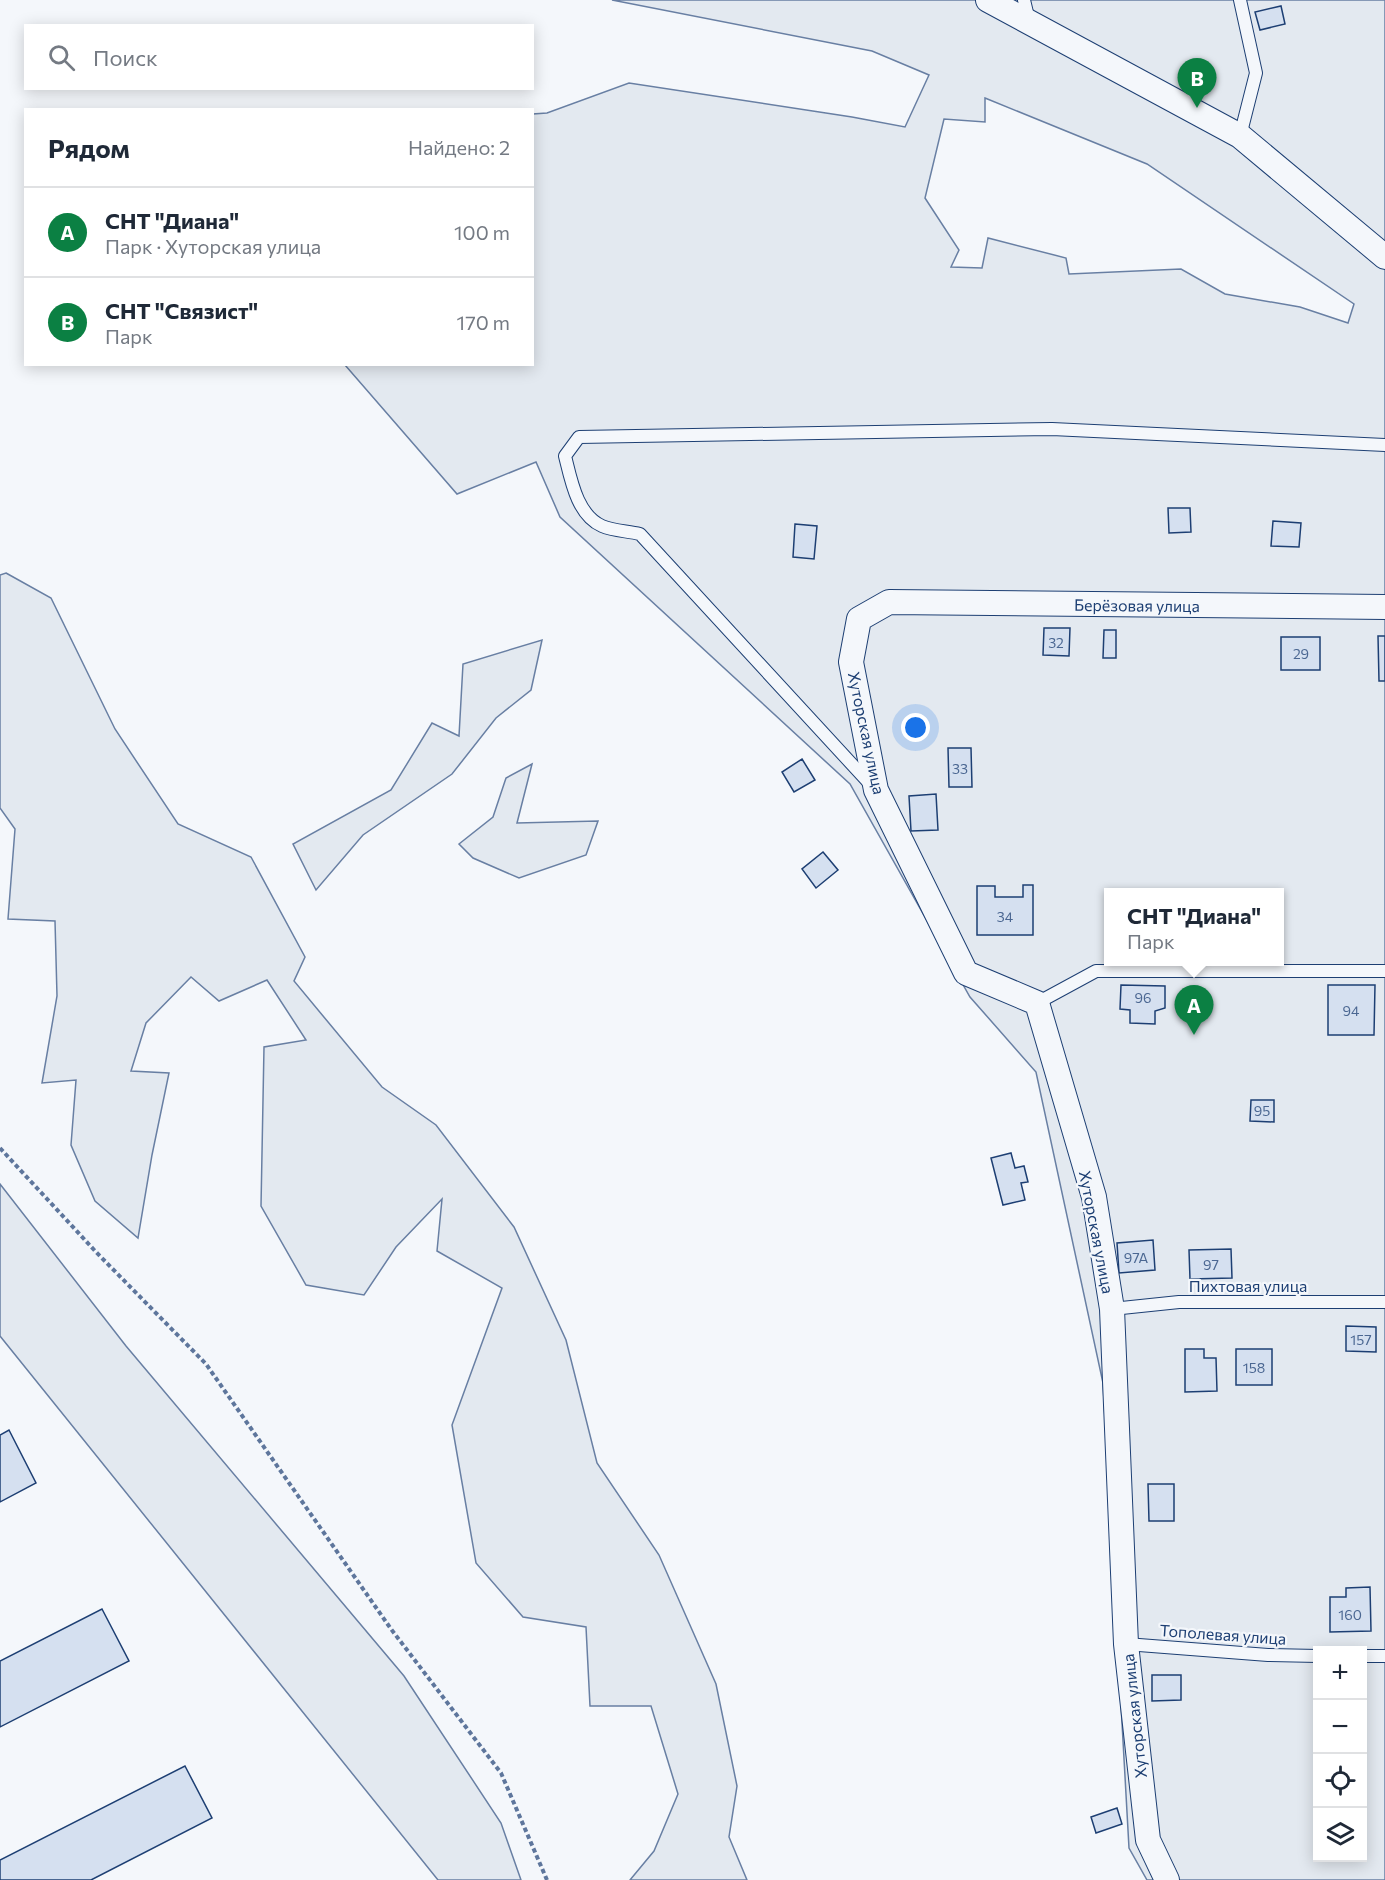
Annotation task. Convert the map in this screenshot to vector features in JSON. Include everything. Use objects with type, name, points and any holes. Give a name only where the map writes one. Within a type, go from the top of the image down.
[{"type":"street","points":[[988,0],[1026,11],[1240,136],[1385,256]]},
{"type":"street","name":"Хуторская улица","points":[[889,602],[859,619],[851,662],[876,790],[966,973],[1037,1003],[1094,1197],[1112,1309],[1126,1644],[1148,1840],[1167,1880]]},
{"type":"street","name":"Берёзовая улица","points":[[889,602],[1385,607]]},
{"type":"lane","points":[[1240,0],[1256,73],[1240,136]]},
{"type":"lane","points":[[876,790],[640,534],[602,526],[584,512],[571,482],[565,456],[579,437],[1052,429],[1385,445]]},
{"type":"lane","points":[[1037,1003],[1096,971],[1385,971]]},
{"type":"lane","name":"Пихтовая улица","points":[[1112,1309],[1179,1302],[1385,1302]]},
{"type":"lane","name":"Тополевая улица","points":[[1126,1644],[1268,1655],[1313,1656]]},
{"type":"lane","points":[[1367,1656],[1385,1656]]},
{"type":"path","points":[[0,1148],[96,1252],[206,1365],[391,1629],[501,1773],[547,1880]]},
{"type":"shaded area","points":[[612,0],[1385,0],[1385,1880],[1147,1880],[1129,1848],[1103,1383],[1036,1072],[970,997],[850,784],[560,517],[536,462],[457,494],[346,366],[534,366],[534,114],[547,113],[629,83],[905,127],[929,75],[872,51]],"holes":[[[985,98],[1147,164],[1354,304],[1348,323],[1300,307],[1225,294],[1181,269],[1069,274],[1066,258],[988,238],[982,268],[951,267],[959,250],[925,198],[944,119],[985,122]]]},
{"type":"shaded area","points":[[6,573],[51,598],[115,729],[178,824],[251,857],[305,957],[294,981],[382,1087],[436,1125],[514,1227],[566,1340],[597,1463],[659,1555],[716,1684],[737,1786],[729,1837],[747,1880],[630,1880],[654,1851],[678,1794],[651,1706],[590,1706],[586,1627],[523,1617],[476,1563],[452,1425],[502,1288],[437,1251],[442,1199],[396,1247],[364,1295],[306,1285],[261,1206],[264,1047],[306,1040],[267,980],[219,1001],[191,977],[146,1023],[131,1071],[169,1073],[138,1238],[95,1201],[71,1145],[76,1080],[42,1083],[57,996],[55,921],[8,919],[15,829],[0,808],[0,575]]},
{"type":"shaded area","points":[[542,640],[531,690],[496,718],[452,774],[363,835],[316,890],[293,844],[391,790],[432,723],[459,736],[463,664]]},
{"type":"shaded area","points":[[532,764],[517,823],[598,821],[586,855],[519,878],[473,858],[459,844],[493,817],[506,778]]},
{"type":"shaded area","points":[[0,1184],[126,1346],[404,1676],[501,1823],[521,1880],[438,1880],[0,1336]]},
{"type":"building","points":[[1281,6],[1285,24],[1260,30],[1255,12]]},
{"type":"building","points":[[1168,508],[1190,508],[1191,532],[1169,533]]},
{"type":"building","points":[[1273,521],[1301,523],[1299,547],[1271,546]]},
{"type":"building","points":[[795,524],[817,526],[814,559],[793,557]]},
{"type":"building","points":[[1044,628],[1070,628],[1069,656],[1043,655]]},
{"type":"building","points":[[1104,630],[1116,630],[1116,658],[1103,658]]},
{"type":"building","points":[[1378,636],[1385,636],[1385,681],[1379,681]]},
{"type":"building","points":[[1281,637],[1320,637],[1320,670],[1281,670]]},
{"type":"building","points":[[948,748],[971,748],[972,787],[949,787]]},
{"type":"building","points":[[802,759],[815,780],[794,792],[782,772]]},
{"type":"building","points":[[936,794],[938,830],[911,831],[909,796]]},
{"type":"building","points":[[823,852],[838,870],[816,888],[802,869]]},
{"type":"building","points":[[1023,885],[1033,885],[1033,935],[977,935],[977,886],[995,886],[995,897],[1023,897]]},
{"type":"building","points":[[1121,985],[1165,986],[1165,1008],[1155,1011],[1155,1024],[1130,1023],[1130,1010],[1120,1009]]},
{"type":"building","points":[[1328,985],[1375,985],[1374,1035],[1328,1035]]},
{"type":"building","points":[[1251,1100],[1274,1100],[1274,1122],[1250,1121]]},
{"type":"building","points":[[1011,1153],[1015,1168],[1024,1166],[1028,1182],[1021,1183],[1025,1200],[1003,1205],[991,1158]]},
{"type":"building","points":[[1153,1240],[1155,1270],[1119,1273],[1117,1243]]},
{"type":"building","points":[[1231,1249],[1232,1278],[1190,1279],[1189,1250]]},
{"type":"building","points":[[1346,1326],[1376,1327],[1376,1352],[1346,1351]]},
{"type":"building","points":[[1185,1349],[1204,1349],[1204,1358],[1216,1358],[1217,1391],[1185,1392]]},
{"type":"building","points":[[1236,1349],[1272,1349],[1272,1385],[1236,1385]]},
{"type":"building","points":[[9,1430],[36,1483],[0,1502],[0,1435]]},
{"type":"building","points":[[1148,1484],[1174,1484],[1174,1521],[1149,1521]]},
{"type":"building","points":[[1370,1587],[1371,1631],[1330,1632],[1330,1597],[1346,1597],[1346,1588]]},
{"type":"building","points":[[102,1609],[129,1661],[0,1727],[0,1661]]},
{"type":"building","points":[[1152,1675],[1181,1675],[1181,1700],[1152,1701]]},
{"type":"building","points":[[185,1766],[212,1818],[91,1880],[0,1880],[0,1860]]},
{"type":"building","points":[[1117,1808],[1122,1824],[1096,1833],[1091,1817]]},
{"type":"place","name":"СНТ \"Связист\"","points":[[1197,108]]},
{"type":"place","name":"СНТ \"Диана\"","points":[[1194,1035]]}]
